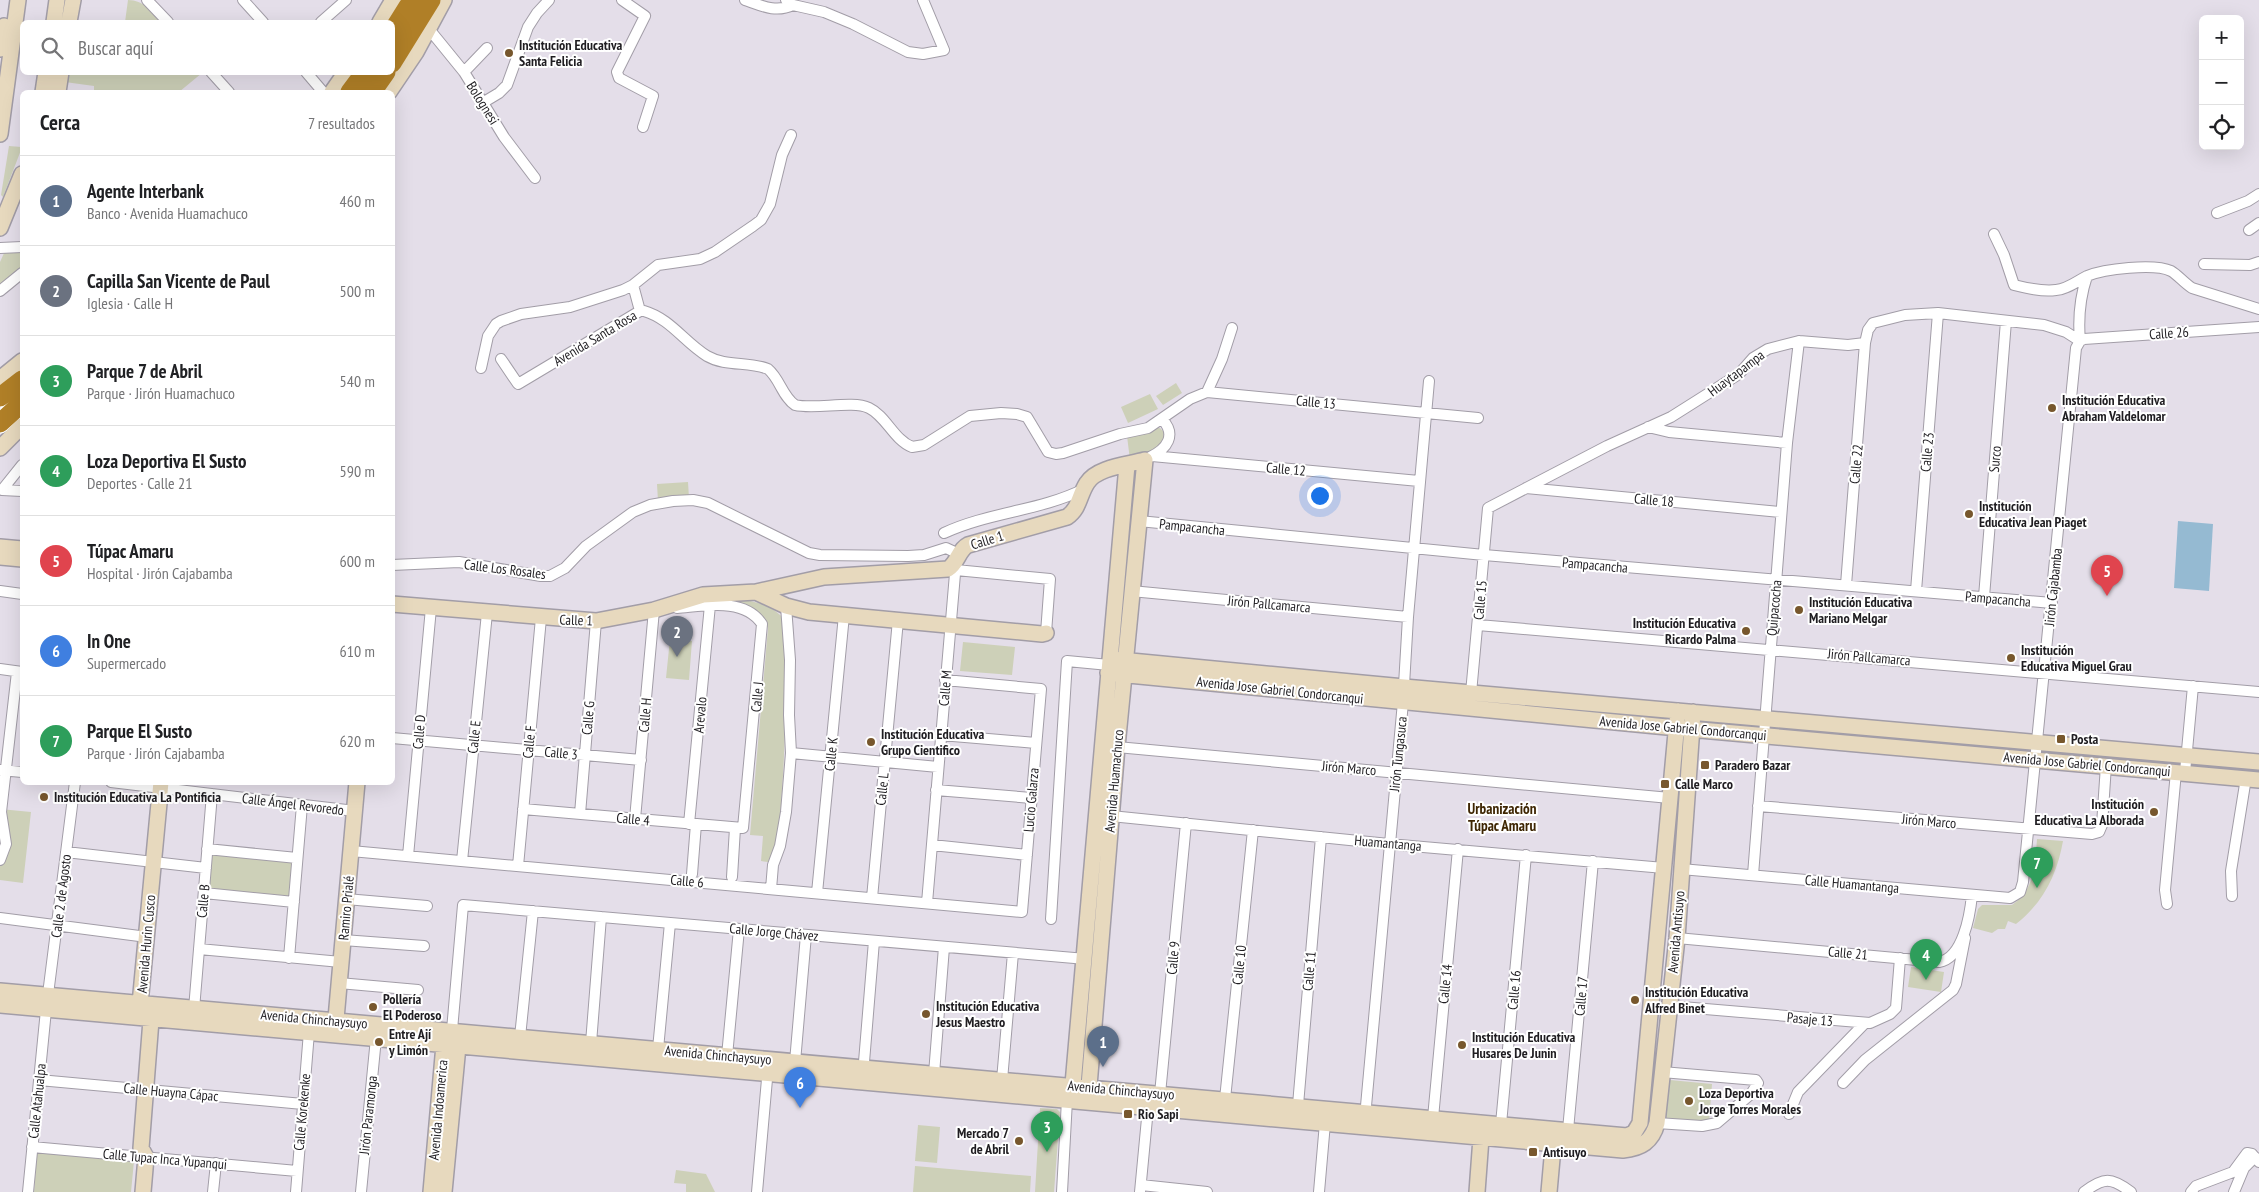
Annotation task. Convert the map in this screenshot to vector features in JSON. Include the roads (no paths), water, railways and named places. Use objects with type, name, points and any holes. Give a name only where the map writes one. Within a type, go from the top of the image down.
[{"type":"highway","points":[[395,27],[412,0]]},
{"type":"highway","points":[[395,58],[431,0]]},
{"type":"highway","points":[[352,90],[363,75]]},
{"type":"highway","points":[[373,90],[384,75]]},
{"type":"highway","points":[[0,423],[9,390]]},
{"type":"main road","points":[[0,49],[8,0]]},
{"type":"main road","points":[[0,134],[18,0]]},
{"type":"main road","points":[[54,20],[57,0]]},
{"type":"main road","points":[[69,20],[73,0]]},
{"type":"main road","points":[[381,20],[393,0]]},
{"type":"main road","points":[[390,90],[429,29],[444,0]]},
{"type":"main road","points":[[0,74],[8,42],[12,38]]},
{"type":"main road","points":[[43,90],[46,75]]},
{"type":"main road","points":[[58,90],[61,75]]},
{"type":"main road","points":[[333,90],[344,75]]},
{"type":"main road","points":[[0,228],[16,202],[20,183]]},
{"type":"main road","points":[[9,390],[20,365]]},
{"type":"main road","points":[[0,448],[20,428]]},
{"type":"main road","name":"Calle 1","points":[[395,604],[541,618],[596,621],[654,610],[703,595],[756,592],[818,578],[948,569],[957,562],[963,548],[974,542],[1067,517],[1077,507],[1090,479],[1097,474],[1148,458]]},
{"type":"main road","name":"Avenida Huamachuco","points":[[1078,1095],[1111,816],[1117,747],[1115,666],[1131,591],[1148,458]]},
{"type":"main road","name":"Avenida Huamachuco","points":[[1078,1095],[1086,959],[1115,666],[1127,465]]},
{"type":"main road","points":[[0,547],[20,549]]},
{"type":"main road","points":[[0,557],[20,560]]},
{"type":"main road","name":"Calle 1","points":[[756,592],[786,606],[809,612],[1046,633]]},
{"type":"main road","name":"Avenida Jose Gabriel Condorcanqui","points":[[1115,666],[1403,695],[1677,728],[2253,779]]},
{"type":"main road","name":"Avenida Jose Gabriel Condorcanqui","points":[[1403,695],[1471,693],[1765,717],[2259,762]]},
{"type":"main road","name":"Avenida Antisuyo","points":[[1559,1134],[1627,1136],[1638,1130],[1677,728],[1686,711]]},
{"type":"main road","name":"Avenida Antisuyo","points":[[1559,1134],[1623,1150],[1633,1149],[1642,1146],[1650,1139],[1657,1124],[1677,938],[1693,729],[1686,711]]},
{"type":"main road","name":"Avenida Hurin Cusco","points":[[151,1020],[140,1004],[160,785]]},
{"type":"main road","name":"Ramiro Prialé","points":[[335,1028],[357,785]]},
{"type":"main road","name":"Avenida Chinchaysuyo","points":[[0,991],[47,1002],[151,1020],[309,1032],[335,1028],[452,1030],[727,1056],[768,1066],[795,1062],[863,1075],[934,1074],[1002,1080],[1148,1108],[1325,1123],[1433,1118],[1502,1124],[1559,1134]]},
{"type":"main road","name":"Avenida Chinchaysuyo","points":[[0,1006],[47,1002],[140,1004],[194,1008],[335,1028],[376,1038],[451,1045],[768,1066],[1078,1095],[1160,1094],[1298,1105],[1364,1120],[1481,1138],[1559,1134]]},
{"type":"main road","points":[[143,1192],[141,1148],[151,1020]]},
{"type":"main road","name":"Avenida Indoamerica","points":[[444,1192],[452,1030]]},
{"type":"main road","name":"Avenida Indoamerica","points":[[431,1192],[451,1045]]},
{"type":"main road","points":[[1549,1192],[1559,1134]]},
{"type":"main road","points":[[1477,1192],[1481,1138]]},
{"type":"main road","points":[[134,1192],[141,1157]]},
{"type":"street","points":[[147,0],[166,20]]},
{"type":"street","points":[[323,20],[346,0]]},
{"type":"street","points":[[484,102],[507,85],[528,27],[549,0]]},
{"type":"street","points":[[622,0],[645,16],[617,72],[619,78],[653,96],[643,127]]},
{"type":"street","points":[[745,0],[770,9],[784,9],[789,2],[832,16],[908,52],[923,54],[944,50],[923,0]]},
{"type":"street","points":[[245,1],[261,20]]},
{"type":"street","name":"Bolognesi","points":[[429,29],[464,72],[504,136],[535,178]]},
{"type":"street","points":[[464,72],[487,48]]},
{"type":"street","points":[[214,75],[227,90]]},
{"type":"street","points":[[309,75],[321,90]]},
{"type":"street","points":[[480,368],[488,336],[496,324],[521,314],[570,307],[633,285],[658,265],[693,261],[715,252],[761,220],[770,204],[782,155],[791,135]]},
{"type":"street","points":[[2217,213],[2248,201],[2259,194]]},
{"type":"street","points":[[2249,230],[2259,222]]},
{"type":"street","points":[[1994,234],[2004,255],[2014,285],[2026,288],[2056,290],[2071,286],[2087,276],[2119,269],[2156,267],[2171,271],[2192,288],[2259,309]]},
{"type":"street","points":[[0,248],[20,246]]},
{"type":"street","points":[[2204,264],[2250,265],[2259,262]]},
{"type":"street","points":[[0,291],[20,276]]},
{"type":"street","name":"Jirón Cajabamba","points":[[2020,892],[2024,882],[2076,348],[2080,342],[2080,309],[2082,291],[2087,276]]},
{"type":"street","points":[[633,285],[640,311]]},
{"type":"street","name":"Avenida Santa Rosa","points":[[501,359],[518,384],[640,311],[650,312],[667,321],[699,349],[714,359],[728,364],[768,368],[773,373],[786,397],[795,405],[858,406],[870,408],[903,442],[912,447],[924,445],[963,419],[982,414],[1017,414],[1027,417],[1048,452],[1056,454],[1120,434],[1142,430],[1162,419]]},
{"type":"street","points":[[1865,343],[1868,330],[1873,323],[1905,315],[1938,313],[2044,325],[2066,332],[2080,342]]},
{"type":"street","name":"Calle 23","points":[[1916,591],[1938,313]]},
{"type":"street","name":"Surco","points":[[1984,597],[2006,322]]},
{"type":"street","name":"Calle 26","points":[[2080,342],[2084,340],[2259,327]]},
{"type":"street","points":[[1148,458],[1163,449],[1169,439],[1169,429],[1162,419],[1190,399],[1206,392],[1222,359],[1232,328]]},
{"type":"street","name":"Huaytapampa","points":[[1488,508],[1671,417],[1739,374],[1753,358],[1768,349],[1799,342],[1848,345],[1865,343]]},
{"type":"street","name":"Quipacocha","points":[[1752,875],[1787,443],[1799,342]]},
{"type":"street","name":"Calle 22","points":[[1846,585],[1865,343]]},
{"type":"street","name":"Jirón Tungasuca","points":[[1364,1120],[1390,844],[1429,381]]},
{"type":"street","name":"Calle 13","points":[[1206,392],[1478,418]]},
{"type":"street","points":[[1648,428],[1669,432],[1787,443]]},
{"type":"street","name":"Calle 12","points":[[1148,458],[1420,481]]},
{"type":"street","points":[[20,468],[2,490],[20,491]]},
{"type":"street","name":"Calle 18","points":[[1526,488],[1782,512]]},
{"type":"street","points":[[944,533],[964,524],[1058,501],[1084,489]]},
{"type":"street","name":"Calle Los Rosales","points":[[395,565],[459,562],[550,576],[565,568],[586,546],[633,512],[660,503],[693,500],[716,506],[801,551],[820,555],[908,556],[924,555],[946,548],[957,562],[1050,579],[1046,633]]},
{"type":"street","name":"Calle 15","points":[[1471,693],[1488,508]]},
{"type":"street","name":"Pampacancha","points":[[1139,521],[1484,555],[2052,603]]},
{"type":"street","name":"Calle M","points":[[927,903],[957,562]]},
{"type":"street","points":[[0,591],[20,594]]},
{"type":"street","name":"Jirón Pallcamarca","points":[[1131,591],[1408,617]]},
{"type":"street","points":[[654,610],[710,605]]},
{"type":"street","name":"Arevalo","points":[[692,874],[692,824],[710,605]]},
{"type":"street","name":"Calle J","points":[[710,605],[728,606],[743,610],[757,618],[763,628],[739,828]]},
{"type":"street","points":[[771,889],[773,865],[780,846],[786,812],[791,753],[789,715],[790,660],[786,606]]},
{"type":"street","name":"Calle D","points":[[408,856],[431,608]]},
{"type":"street","name":"Calle H","points":[[635,819],[654,610]]},
{"type":"street","name":"Calle E","points":[[462,861],[487,613]]},
{"type":"street","name":"Calle K","points":[[817,893],[844,615]]},
{"type":"street","name":"Calle F","points":[[518,866],[541,618]]},
{"type":"street","name":"Calle L","points":[[872,898],[898,620]]},
{"type":"street","name":"Calle G","points":[[580,814],[596,621]]},
{"type":"street","name":"Jirón Pallcamarca","points":[[1478,624],[2259,692]]},
{"type":"street","points":[[1051,919],[1067,661],[1115,666]]},
{"type":"street","points":[[0,669],[20,672],[3,770],[1,812],[6,844],[0,860]]},
{"type":"street","name":"Lucio Galarza","points":[[946,680],[1040,689],[1022,912]]},
{"type":"street","points":[[2167,904],[2165,890],[2180,772],[2186,756],[2193,686]]},
{"type":"street","points":[[941,734],[1036,743]]},
{"type":"street","name":"Calle 3","points":[[395,738],[641,760]]},
{"type":"street","name":"Jirón Marco","points":[[1117,747],[1670,798]]},
{"type":"street","points":[[791,753],[938,767]]},
{"type":"street","name":"Jirón Marco","points":[[1758,806],[2092,834],[2099,832],[2102,825],[2106,765]]},
{"type":"street","points":[[3,770],[20,772]]},
{"type":"street","points":[[2232,896],[2231,871],[2253,779]]},
{"type":"street","name":"Calle 2 de Agosto","points":[[47,1002],[75,785]]},
{"type":"street","name":"Calle Ángel Revoredo","points":[[160,785],[212,794],[355,811]]},
{"type":"street","points":[[936,790],[1032,798]]},
{"type":"street","name":"Calle B","points":[[194,1008],[212,794]]},
{"type":"street","points":[[289,958],[302,805]]},
{"type":"street","name":"Calle 4","points":[[523,809],[739,828]]},
{"type":"street","name":"Huamantanga","points":[[1111,816],[1390,844],[1664,868]]},
{"type":"street","name":"Calle 9","points":[[1160,1094],[1186,823]]},
{"type":"street","points":[[732,877],[739,828]]},
{"type":"street","name":"Calle 10","points":[[1225,1099],[1253,830]]},
{"type":"street","name":"Calle 11","points":[[1298,1105],[1321,837]]},
{"type":"street","points":[[932,846],[1027,855]]},
{"type":"street","points":[[207,849],[297,858]]},
{"type":"street","name":"Calle 14","points":[[1433,1118],[1458,849]]},
{"type":"street","name":"Calle 6","points":[[351,851],[1022,912]]},
{"type":"street","points":[[66,852],[206,868]]},
{"type":"street","name":"Calle 16","points":[[1502,1124],[1526,855]]},
{"type":"street","name":"Calle 17","points":[[1559,1134],[1593,861]]},
{"type":"street","name":"Calle Huamantanga","points":[[1681,869],[2010,898],[2020,892]]},
{"type":"street","points":[[204,893],[294,902]]},
{"type":"street","name":"Calle 21","points":[[1677,938],[1945,961],[1954,951],[1966,930],[1972,895]]},
{"type":"street","points":[[346,899],[427,906]]},
{"type":"street","name":"Calle Jorge Chávez","points":[[463,905],[1086,959]]},
{"type":"street","name":"Avenida Indoamerica","points":[[452,1030],[463,905]]},
{"type":"street","points":[[520,1037],[533,911]]},
{"type":"street","points":[[591,1043],[601,917]]},
{"type":"street","points":[[0,918],[146,937]]},
{"type":"street","points":[[658,1049],[670,923]]},
{"type":"street","points":[[727,1056],[739,929]]},
{"type":"street","points":[[1843,1083],[1865,1060],[1953,990],[1959,970],[1966,930]]},
{"type":"street","points":[[795,1062],[806,935]]},
{"type":"street","points":[[343,940],[424,946]]},
{"type":"street","points":[[863,1075],[874,941]]},
{"type":"street","points":[[934,1074],[944,947]]},
{"type":"street","points":[[199,949],[341,962]]},
{"type":"street","points":[[1002,1080],[1013,953]]},
{"type":"street","name":"Pasaje 13","points":[[1670,1006],[1864,1024],[1876,1022],[1894,1011],[1897,1002],[1900,958]]},
{"type":"street","points":[[339,983],[418,990]]},
{"type":"street","name":"Calle Atahualpa","points":[[28,1192],[47,1002]]},
{"type":"street","points":[[1789,1114],[1798,1092],[1864,1024]]},
{"type":"street","name":"Calle Korekenke","points":[[296,1192],[309,1032]]},
{"type":"street","name":"Jirón Paramonga","points":[[361,1192],[376,1038]]},
{"type":"street","points":[[757,1192],[768,1066]]},
{"type":"street","points":[[1657,1124],[1702,1126],[1717,1123],[1758,1087],[1756,1080],[1662,1072]]},
{"type":"street","name":"Calle Huayna Cápac","points":[[39,1080],[303,1104]]},
{"type":"street","points":[[1062,1192],[1078,1095]]},
{"type":"street","points":[[1148,1108],[1141,1188],[1207,1192]]},
{"type":"street","points":[[1319,1192],[1325,1123]]},
{"type":"street","name":"Calle Tupac Inca Yupanqui","points":[[32,1147],[297,1171]]},
{"type":"street","points":[[2191,1192],[2196,1186],[2233,1172],[2247,1153],[2257,1159],[2244,1168],[2234,1192]]},
{"type":"street","points":[[214,1192],[216,1164]]},
{"type":"street","points":[[2084,1192],[2099,1182],[2112,1180],[2131,1192]]},
{"type":"water","points":[[2178,521],[2213,524],[2209,591],[2174,588]]},
{"type":"place","name":"Institución Educativa Santa Felicia","points":[[509,53]]},
{"type":"place","name":"Institución Educativa Abraham Valdelomar","points":[[2052,408]]},
{"type":"place","name":"Institución Educativa Jean Piaget","points":[[1969,514]]},
{"type":"place","name":"Túpac Amaru","points":[[2107,596]]},
{"type":"place","name":"Institución Educativa Mariano Melgar","points":[[1799,610]]},
{"type":"place","name":"Institución Educativa Ricardo Palma","points":[[1746,631]]},
{"type":"place","name":"Capilla San Vicente de Paul","points":[[677,657]]},
{"type":"place","name":"Institución Educativa Miguel Grau","points":[[2011,658]]},
{"type":"place","name":"Posta","points":[[2061,739]]},
{"type":"place","name":"Institución Educativa Grupo Cientifico","points":[[871,742]]},
{"type":"place","name":"Paradero Bazar","points":[[1705,765]]},
{"type":"place","name":"Calle Marco","points":[[1665,784]]},
{"type":"place","name":"Institución Educativa La Pontificia","points":[[44,797]]},
{"type":"place","name":"Institución Educativa La Alborada","points":[[2154,812]]},
{"type":"place","name":"Parque El Susto","points":[[2037,888]]},
{"type":"place","name":"Loza Deportiva El Susto","points":[[1926,980]]},
{"type":"place","name":"Institución Educativa Alfred Binet","points":[[1635,1000]]},
{"type":"place","name":"Pollería El Poderoso","points":[[373,1007]]},
{"type":"place","name":"Institución Educativa Jesus Maestro","points":[[926,1014]]},
{"type":"place","name":"Entre Ají y Limón","points":[[379,1042]]},
{"type":"place","name":"Institución Educativa Husares De Junin","points":[[1462,1045]]},
{"type":"place","name":"Agente Interbank","points":[[1103,1067]]},
{"type":"place","name":"Loza Deportiva Jorge Torres Morales","points":[[1689,1101]]},
{"type":"place","name":"In One","points":[[800,1108]]},
{"type":"place","name":"Rio Sapi","points":[[1128,1114]]},
{"type":"place","name":"Mercado 7 de Abril","points":[[1019,1141]]},
{"type":"place","name":"Parque 7 de Abril","points":[[1047,1152]]},
{"type":"place","name":"Antisuyo","points":[[1533,1152]]},
{"type":"district","name":"Urbanización Túpac Amaru","points":[[1502,816]]}]
